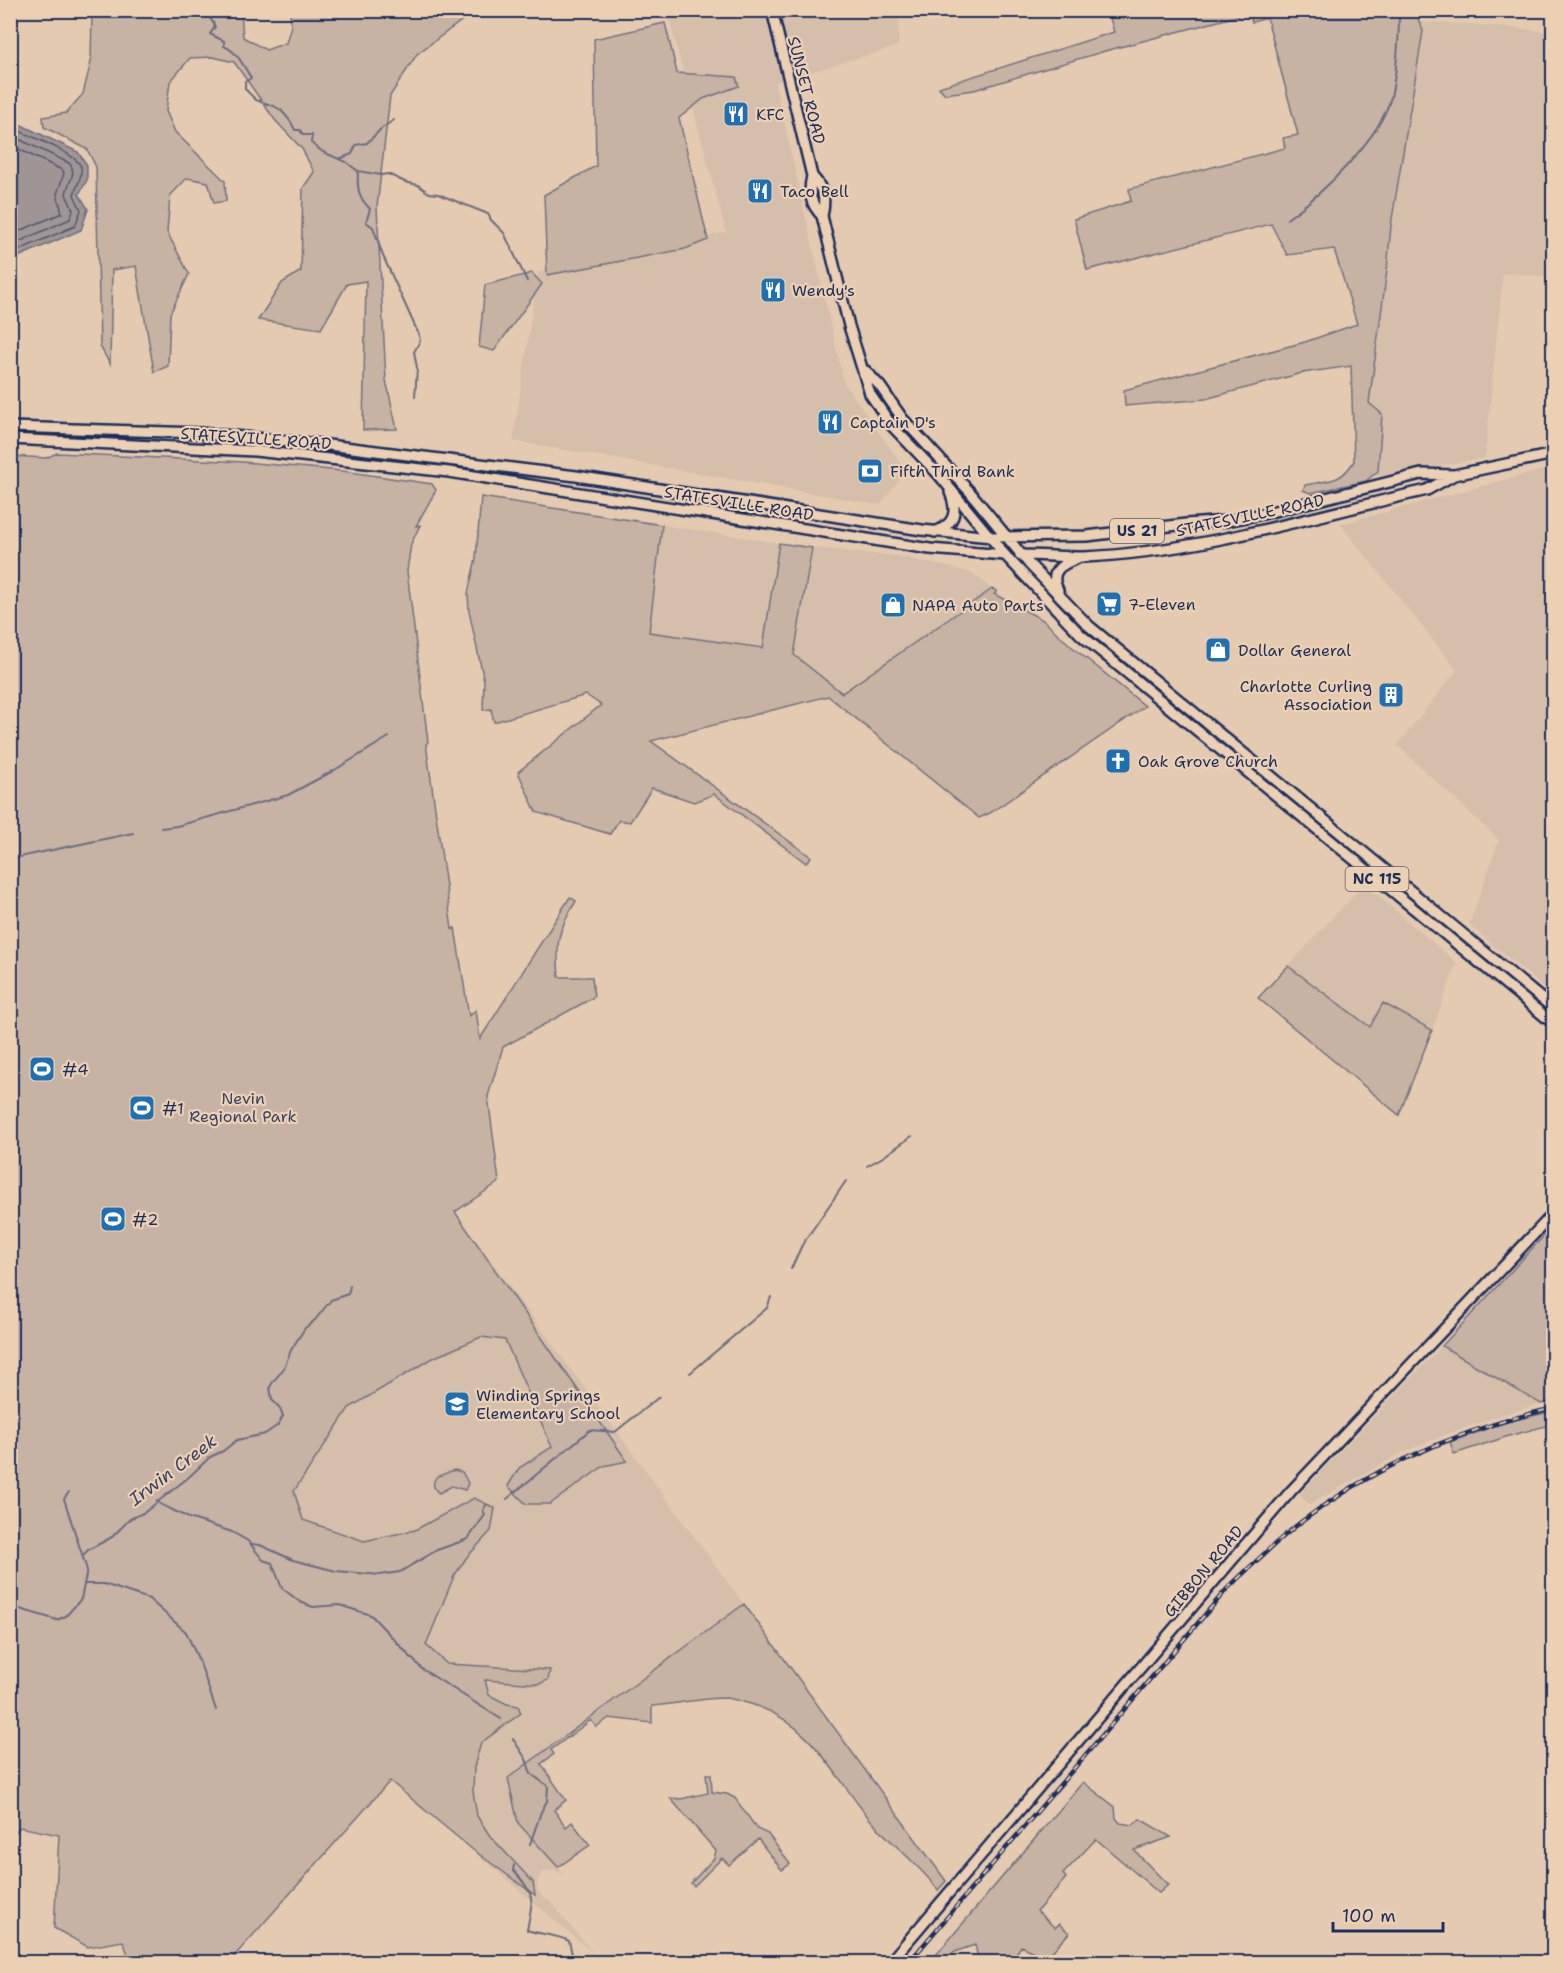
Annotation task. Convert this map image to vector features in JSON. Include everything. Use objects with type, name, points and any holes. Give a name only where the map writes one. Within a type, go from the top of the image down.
[{"type":"main road","name":"SUNSET ROAD","points":[[772,10],[812,176],[808,190],[812,205],[822,216],[849,326],[870,394],[907,443],[947,484],[1005,555]]},
{"type":"main road","name":"SUNSET ROAD","points":[[864,370],[880,386],[909,426],[1009,538]]},
{"type":"main road","name":"STATESVILLE ROAD","points":[[10,427],[200,433],[320,444],[576,476],[935,532],[1009,538],[1087,536],[1227,521],[1421,474],[1454,475],[1554,454]]},
{"type":"main road","name":"STATESVILLE ROAD","points":[[10,439],[255,451],[448,472],[930,549],[1005,555],[1082,557],[1189,544],[1266,528],[1426,490],[1454,475]]},
{"type":"main road","points":[[935,532],[948,526],[954,515],[953,499],[947,484]]},
{"type":"main road","points":[[1263,514],[1266,528]]},
{"type":"main road","name":"NC 115","points":[[1009,538],[1022,555],[1089,626],[1554,1008]]},
{"type":"main road","name":"NC 115","points":[[1005,555],[1081,635],[1554,1024]]},
{"type":"main road","points":[[1062,598],[1055,585],[1055,572],[1058,567],[1082,557]]},
{"type":"main road","name":"GIBBON ROAD","points":[[890,1962],[1292,1491],[1554,1213]]},
{"type":"shaded area","points":[[667,11],[899,11],[898,46],[775,83],[844,383],[906,471],[880,505],[513,441],[538,272],[726,232]]},
{"type":"shaded area","points":[[1420,22],[1472,24],[1553,32],[1553,277],[1503,273],[1485,458],[1355,480],[1382,263]]},
{"type":"shaded area","points":[[1554,467],[1553,995],[1469,925],[1499,840],[1397,745],[1457,670],[1340,524]]},
{"type":"shaded area","points":[[662,525],[779,543],[763,648],[649,632]]},
{"type":"shaded area","points":[[812,548],[897,556],[953,568],[972,573],[992,589],[842,693],[794,655]]},
{"type":"shaded area","points":[[1364,884],[1457,963],[1432,1030],[1383,1003],[1370,1027],[1288,966]]},
{"type":"shaded area","name":"Winding Springs Elementary School","points":[[455,1212],[744,1604],[509,1778],[552,1859],[563,1874],[554,1870],[543,1872],[537,1881],[538,1891],[550,1901],[593,1953],[179,1596]]},
{"type":"shaded area","points":[[1442,1346],[1541,1404],[1447,1434],[1399,1454],[1309,1505],[1299,1494]]},
{"type":"green space","points":[[92,11],[241,11],[243,37],[266,50],[286,43],[291,26],[290,11],[479,11],[472,13],[417,54],[390,96],[377,207],[386,380],[397,429],[363,430],[366,281],[347,284],[321,329],[258,320],[282,283],[301,271],[303,188],[314,172],[302,149],[275,120],[234,62],[213,57],[190,58],[170,82],[166,111],[175,132],[225,181],[226,201],[214,203],[208,182],[187,178],[170,196],[167,232],[189,274],[170,314],[168,366],[154,372],[136,266],[112,270],[110,364],[100,346],[96,167],[87,149],[44,127],[43,117],[66,113],[83,94],[91,62]]},
{"type":"green space","points":[[1108,11],[1415,11],[1423,31],[1391,225],[1369,403],[1382,414],[1378,471],[1366,481],[1310,493],[1303,490],[1305,485],[1339,477],[1354,461],[1351,366],[1302,373],[1205,399],[1125,406],[1124,390],[1305,342],[1357,324],[1334,249],[1287,255],[1271,224],[1087,270],[1074,219],[1131,201],[1129,189],[1285,148],[1283,138],[1298,135],[1267,18],[1252,22],[1249,13],[1105,51],[974,90],[945,94],[939,87],[1114,32]]},
{"type":"green space","points":[[665,23],[677,73],[736,77],[739,86],[703,99],[679,118],[708,240],[685,249],[547,275],[544,195],[596,166],[594,39]]},
{"type":"green space","points":[[532,273],[542,284],[494,351],[479,347],[485,285]]},
{"type":"green space","name":"Nevin Regional Park","points":[[57,453],[243,462],[342,471],[432,484],[436,490],[416,526],[420,525],[411,544],[407,571],[428,742],[426,744],[452,929],[455,928],[469,1016],[476,1010],[480,1039],[570,897],[576,901],[559,937],[559,977],[592,977],[594,997],[503,1047],[488,1096],[499,1182],[455,1212],[627,1461],[604,1466],[550,1504],[526,1504],[508,1486],[519,1468],[552,1447],[505,1340],[481,1337],[433,1358],[349,1408],[294,1491],[303,1520],[364,1541],[415,1530],[474,1498],[495,1508],[491,1531],[467,1557],[454,1576],[426,1645],[447,1664],[550,1670],[548,1680],[539,1684],[485,1680],[489,1695],[507,1704],[518,1706],[521,1713],[481,1743],[474,1767],[473,1791],[477,1816],[490,1836],[533,1882],[535,1895],[473,1850],[390,1781],[229,1962],[131,1962],[123,1941],[88,1947],[54,1928],[59,1835],[20,1827],[11,1837],[10,456],[46,458]]},
{"type":"green space","points":[[481,497],[662,525],[649,632],[763,648],[779,543],[812,548],[794,655],[842,693],[992,589],[997,591],[994,594],[1043,620],[1071,646],[1145,706],[990,813],[979,818],[828,696],[651,741],[811,857],[806,863],[714,794],[694,802],[652,788],[630,822],[619,820],[610,834],[536,812],[518,772],[601,705],[586,695],[494,722],[491,709],[483,710],[484,681],[469,611],[468,593],[476,558]]},
{"type":"green space","points":[[1288,966],[1370,1027],[1383,1003],[1432,1030],[1399,1115],[1258,998]]},
{"type":"green space","points":[[1553,1226],[1553,1401],[1541,1404],[1442,1346]]},
{"type":"green space","points":[[1553,1411],[1553,1424],[1454,1454],[1450,1442],[1507,1422]]},
{"type":"green space","points":[[454,1470],[462,1472],[468,1483],[465,1490],[452,1486],[439,1493],[434,1486],[436,1477]]},
{"type":"green space","points":[[744,1604],[946,1881],[938,1890],[868,1817],[808,1739],[776,1715],[757,1706],[726,1698],[652,1706],[652,1723],[609,1718],[596,1727],[591,1720],[551,1750],[554,1754],[541,1764],[566,1800],[554,1810],[566,1827],[572,1822],[590,1845],[558,1867],[518,1823],[508,1778]]},
{"type":"green space","points":[[706,1774],[711,1774],[712,1792],[727,1794],[735,1798],[757,1829],[768,1834],[790,1864],[782,1870],[758,1839],[729,1865],[722,1858],[694,1886],[691,1883],[714,1858],[716,1851],[670,1798],[681,1799],[708,1793]]},
{"type":"green space","points":[[1083,1782],[1115,1807],[1116,1818],[1120,1823],[1133,1825],[1140,1819],[1171,1837],[1134,1850],[1168,1885],[1159,1893],[1096,1839],[1063,1874],[1066,1878],[1037,1911],[1055,1928],[1059,1924],[1069,1933],[1046,1958],[1021,1946],[1011,1962],[979,1962],[975,1945],[957,1951],[937,1962],[930,1962]]},
{"type":"water","points":[[11,120],[78,152],[87,165],[87,180],[79,194],[88,209],[81,230],[18,257],[11,257]]},
{"type":"waterway","points":[[198,10],[214,24],[215,27],[210,34],[224,41],[224,46],[237,55],[243,64],[251,78],[245,82],[245,89],[256,100],[281,110],[295,130],[300,130],[303,135],[312,135],[311,143],[358,171],[388,174],[418,185],[429,193],[438,194],[488,214],[504,233],[527,281]]},
{"type":"waterway","points":[[1287,219],[1316,196],[1348,165],[1385,113],[1395,76],[1399,10]]},
{"type":"waterway","points":[[339,159],[352,154],[356,145],[367,143],[394,120]]},
{"type":"waterway","points":[[358,172],[359,192],[370,209],[366,222],[373,227],[383,256],[419,335],[420,341],[414,352],[417,368],[415,397]]},
{"type":"waterway","points":[[161,828],[177,826],[288,795],[389,737]]},
{"type":"waterway","points":[[10,859],[133,833]]},
{"type":"waterway","points":[[867,1166],[912,1136]]},
{"type":"waterway","points":[[791,1269],[802,1245],[846,1181]]},
{"type":"waterway","name":"Irwin Creek","points":[[83,1555],[112,1537],[130,1519],[145,1512],[210,1457],[223,1451],[237,1440],[265,1434],[278,1425],[283,1416],[279,1407],[272,1400],[270,1387],[284,1368],[291,1350],[305,1328],[315,1320],[331,1300],[348,1294],[350,1286]]},
{"type":"waterway","points":[[690,1373],[767,1308],[771,1297]]},
{"type":"waterway","points":[[507,1499],[590,1430],[615,1432],[659,1397]]},
{"type":"waterway","name":"Irwin Creek","points":[[10,1603],[13,1607],[57,1620],[66,1616],[81,1599],[87,1570],[64,1499],[69,1492]]},
{"type":"waterway","points":[[157,1501],[189,1518],[232,1532],[248,1541],[263,1560],[272,1563],[282,1588],[300,1602],[313,1607],[339,1605],[371,1615],[422,1669],[501,1719]]},
{"type":"waterway","points":[[251,1544],[260,1545],[293,1560],[336,1571],[380,1575],[400,1572],[437,1550],[468,1539],[485,1515],[483,1510],[486,1505]]},
{"type":"waterway","points":[[85,1584],[104,1584],[149,1599],[186,1632],[200,1663],[216,1710]]},
{"type":"waterway","points":[[513,1739],[526,1759],[531,1774],[548,1786],[547,1801],[530,1844]]},
{"type":"waterway","points":[[514,1865],[513,1870],[526,1885],[531,1897],[527,1930],[569,1941],[572,1954],[569,1962]]},
{"type":"railway","points":[[909,1962],[1226,1590],[1281,1538],[1330,1502],[1390,1466],[1453,1438],[1554,1408]]},
{"type":"place","name":"KFC","points":[[736,114]]},
{"type":"place","name":"Taco Bell","points":[[760,191]]},
{"type":"place","name":"Wendy's","points":[[773,290]]},
{"type":"place","name":"Captain D's","points":[[830,422]]},
{"type":"place","name":"Fifth Third Bank","points":[[870,471]]},
{"type":"place","name":"7-Eleven","points":[[1109,604]]},
{"type":"place","name":"NAPA Auto Parts","points":[[893,605]]},
{"type":"place","name":"Dollar General","points":[[1218,650]]},
{"type":"place","name":"Charlotte Curling Association","points":[[1391,695]]},
{"type":"place","name":"Oak Grove Church","points":[[1118,761]]},
{"type":"place","name":"#4","points":[[42,1069]]},
{"type":"place","name":"#1","points":[[142,1108]]},
{"type":"place","name":"#2","points":[[113,1219]]},
{"type":"place","name":"Winding Springs Elementary School","points":[[457,1404]]}]
